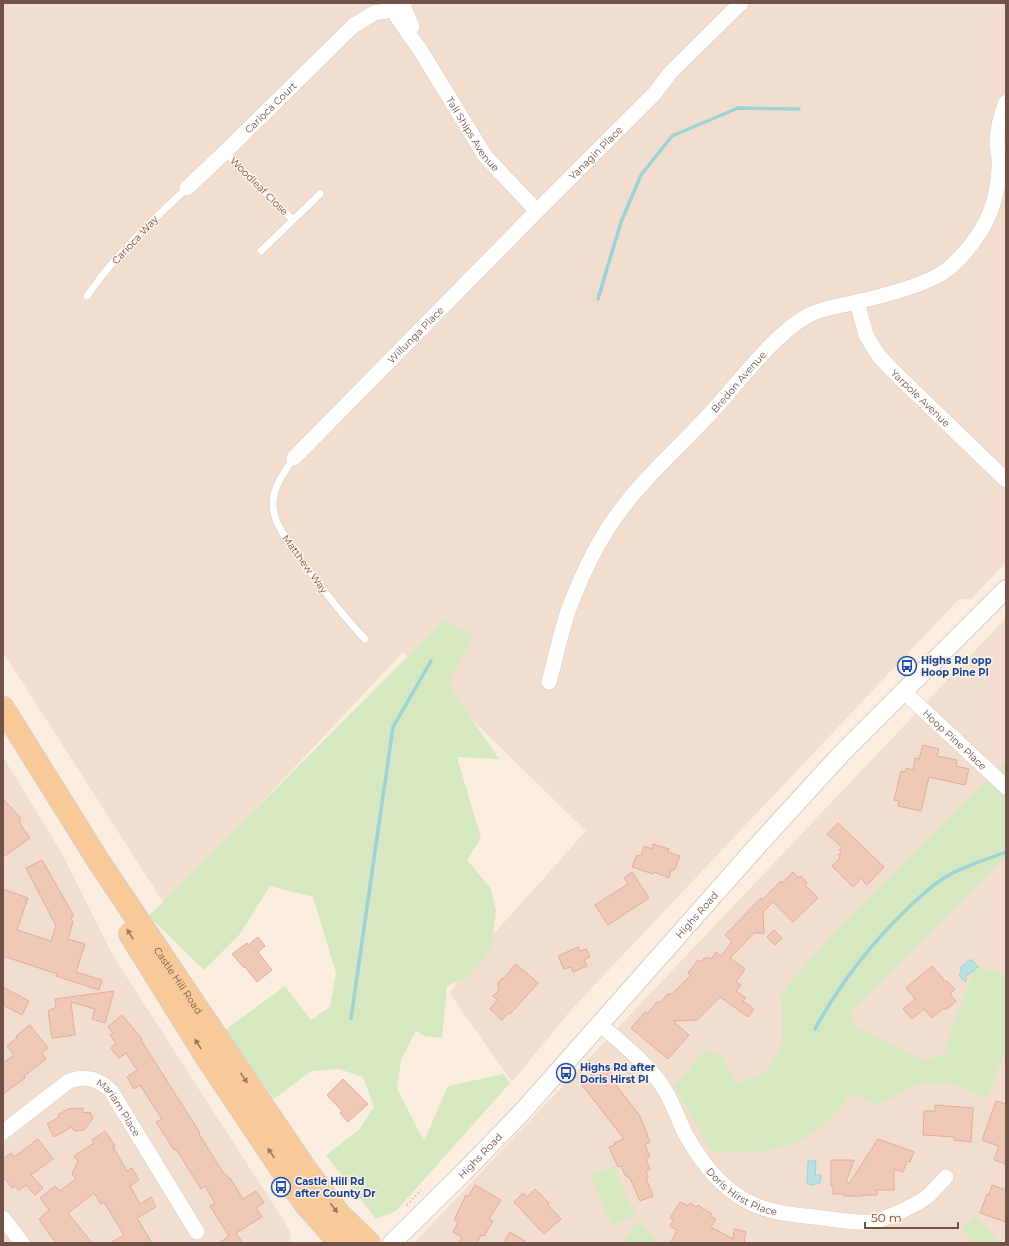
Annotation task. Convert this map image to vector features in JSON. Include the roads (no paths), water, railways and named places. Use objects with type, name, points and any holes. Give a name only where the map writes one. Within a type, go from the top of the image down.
[{"type":"main road","name":"Castle Hill Road","points":[[3,708],[99,862],[304,1167],[339,1214],[369,1243]]},
{"type":"main road","name":"Castle Hill Road","points":[[3,730],[207,1058],[307,1206],[344,1243]]},
{"type":"street","name":"Carioca Court","points":[[353,26],[356,19],[368,3]]},
{"type":"street","points":[[373,3],[380,10],[395,7]]},
{"type":"street","name":"Yanagin Place","points":[[537,211],[654,94],[670,73],[740,3]]},
{"type":"street","name":"Carioca Court","points":[[186,188],[226,152],[353,26],[374,13],[395,7]]},
{"type":"street","name":"Tall Ships Avenue","points":[[395,7],[400,21],[409,36],[419,48],[485,156],[537,211]]},
{"type":"street","name":"Bredon Avenue","points":[[549,682],[570,608],[583,574],[599,543],[619,512],[642,484],[700,425],[766,352],[788,330],[808,315],[912,287],[940,274],[962,255],[978,235],[990,212],[1003,167],[997,142],[1000,118],[1006,102]]},
{"type":"street","name":"Willunga Place","points":[[294,458],[537,211]]},
{"type":"street","name":"Yarpole Avenue","points":[[857,302],[866,335],[878,355],[1006,480]]},
{"type":"street","name":"Highs Road","points":[[392,1243],[524,1111],[759,844],[842,753],[1006,589]]},
{"type":"street","name":"Hoop Pine Place","points":[[903,691],[1006,787]]},
{"type":"street","name":"Doris Hirst Place","points":[[600,1025],[649,1069],[661,1084],[670,1098],[685,1133],[708,1168],[737,1196],[756,1205],[776,1211],[853,1222],[873,1222],[891,1216],[928,1196],[946,1177]]},
{"type":"street","name":"Mariam Place","points":[[3,1132],[69,1081],[76,1078],[84,1078],[99,1082],[111,1091],[197,1232]]},
{"type":"street","points":[[3,1218],[22,1243]]},
{"type":"lane","name":"Woodleaf Close","points":[[226,152],[293,220]]},
{"type":"lane","name":"Carioca Way","points":[[87,296],[100,276],[186,188]]},
{"type":"lane","name":"Woodleaf Close","points":[[261,251],[320,194]]},
{"type":"lane","name":"Matthew Way","points":[[294,458],[284,472],[277,486],[273,501],[274,513],[279,527],[292,547],[342,614],[365,639]]},
{"type":"water","points":[[969,960],[972,960],[978,967],[965,977],[967,980],[965,982],[959,975],[962,971],[960,968]]},
{"type":"water","points":[[808,1161],[816,1161],[815,1175],[821,1175],[820,1183],[815,1183],[814,1185],[807,1184]]},
{"type":"waterway","points":[[598,299],[621,222],[641,175],[672,136],[738,108],[799,109]]},
{"type":"waterway","points":[[351,1018],[393,727],[431,661]]},
{"type":"waterway","points":[[815,1029],[834,997],[867,952],[892,924],[919,898],[934,885],[951,874],[1006,852]]},
{"type":"place","name":"Highs Rd opp Hoop Pine Pl","points":[[907,666]]},
{"type":"place","name":"Highs Rd after Doris Hirst Pl","points":[[566,1073]]},
{"type":"place","name":"Castle Hill Rd after County Dr","points":[[281,1187]]}]
